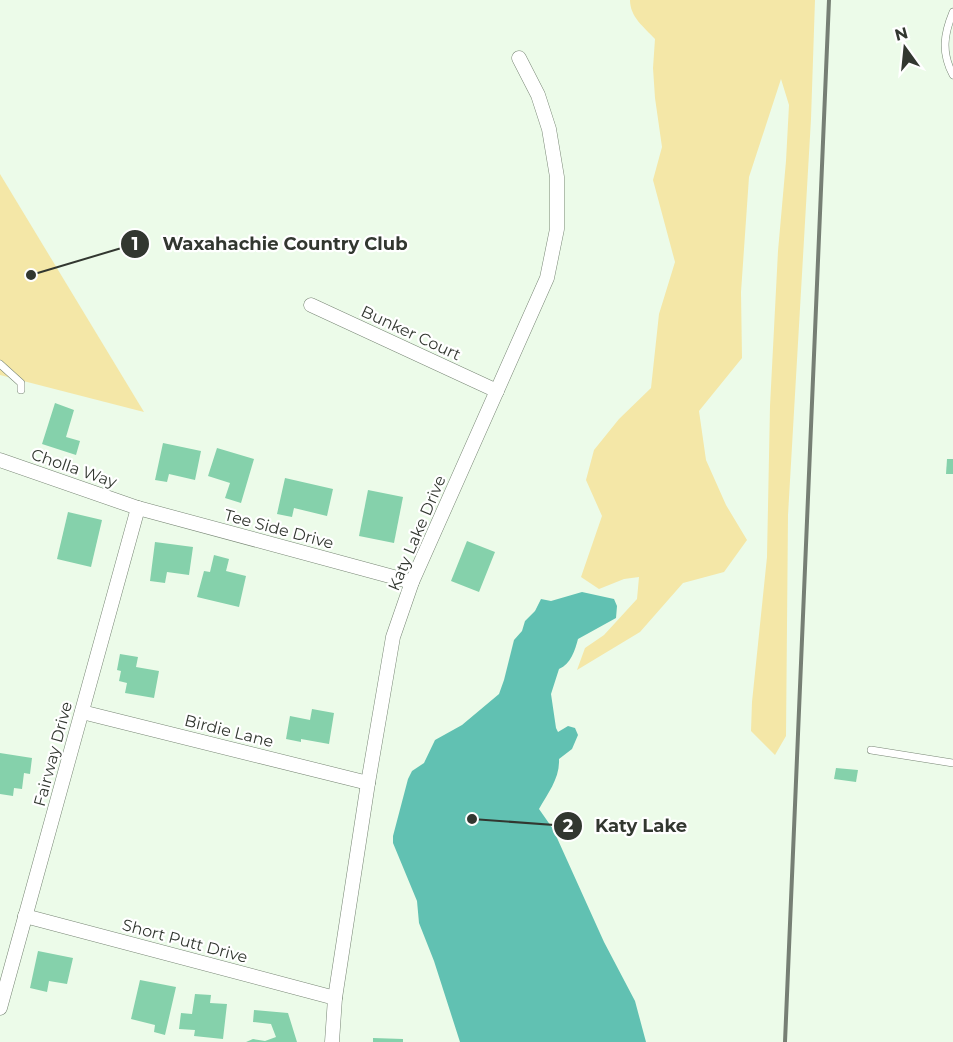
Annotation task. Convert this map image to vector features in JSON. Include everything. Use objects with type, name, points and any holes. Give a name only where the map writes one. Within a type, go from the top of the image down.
[{"type":"street","name":"Katy Lake Drive","points":[[332,1042],[335,998],[393,637],[412,582],[547,278],[557,229],[557,177],[549,129],[538,95],[519,57]]},
{"type":"street","name":"Bunker Court","points":[[311,305],[497,391]]},
{"type":"street","name":"Cholla Way","points":[[0,460],[138,508]]},
{"type":"street","name":"Tee Side Drive","points":[[138,508],[412,582]]},
{"type":"street","name":"Fairway Drive","points":[[0,1008],[138,508]]},
{"type":"street","name":"Birdie Lane","points":[[82,712],[368,783]]},
{"type":"street","name":"Short Putt Drive","points":[[26,916],[335,998]]},
{"type":"lane","points":[[953,12],[944,45],[947,64],[953,75]]},
{"type":"lane","points":[[0,364],[21,383],[21,390]]},
{"type":"lane","points":[[871,750],[953,763]]},
{"type":"shaded area","points":[[630,0],[815,0],[811,119],[788,515],[786,736],[775,755],[751,731],[767,557],[770,406],[789,105],[781,79],[749,177],[741,292],[742,358],[699,411],[706,460],[726,505],[747,540],[724,572],[683,583],[640,632],[577,670],[585,648],[604,635],[637,599],[639,577],[624,579],[599,589],[581,577],[602,516],[586,480],[594,450],[619,419],[651,388],[659,314],[675,262],[653,180],[662,147],[653,68],[655,39],[635,17]]},
{"type":"shaded area","points":[[0,174],[144,412],[0,375]]},
{"type":"water","points":[[582,592],[614,599],[617,606],[616,618],[578,639],[569,660],[559,669],[551,694],[556,728],[558,732],[568,726],[575,728],[578,735],[572,749],[559,759],[555,779],[539,809],[553,829],[604,942],[635,1001],[646,1042],[460,1042],[434,961],[419,923],[417,901],[393,843],[408,779],[412,771],[424,763],[435,740],[462,725],[499,694],[514,640],[541,599],[551,601]]},
{"type":"building","points":[[55,403],[74,410],[66,437],[80,441],[76,455],[42,444]]},
{"type":"building","points":[[163,443],[201,451],[195,480],[169,474],[167,482],[155,480]]},
{"type":"building","points":[[217,448],[254,459],[241,503],[225,498],[230,483],[208,476]]},
{"type":"building","points":[[947,459],[953,459],[953,474],[946,474]]},
{"type":"building","points":[[285,478],[333,489],[327,516],[294,508],[292,517],[277,514]]},
{"type":"building","points":[[368,490],[403,497],[394,543],[359,536]]},
{"type":"building","points":[[68,512],[102,520],[91,567],[57,559]]},
{"type":"building","points":[[467,541],[495,552],[479,592],[451,581]]},
{"type":"building","points":[[155,542],[193,547],[189,575],[167,572],[165,583],[150,581]]},
{"type":"building","points":[[214,555],[229,559],[226,571],[246,576],[239,607],[197,597],[204,571],[210,572]]},
{"type":"building","points":[[120,654],[138,657],[136,667],[159,671],[154,698],[125,693],[127,683],[119,681],[121,671],[117,670]]},
{"type":"building","points":[[312,709],[334,713],[329,744],[286,739],[290,716],[310,720]]},
{"type":"building","points":[[0,753],[32,758],[30,774],[24,773],[22,789],[14,788],[13,796],[0,794]]},
{"type":"building","points":[[836,768],[858,770],[856,782],[834,779]]},
{"type":"building","points":[[38,951],[73,958],[67,984],[49,981],[47,992],[30,988]]},
{"type":"building","points":[[140,980],[176,987],[165,1035],[154,1032],[155,1025],[131,1019]]},
{"type":"building","points":[[195,994],[211,995],[210,1003],[227,1004],[223,1039],[194,1036],[195,1030],[179,1029],[181,1013],[192,1014]]},
{"type":"building","points":[[254,1010],[288,1013],[297,1042],[246,1042],[253,1039],[265,1041],[276,1037],[271,1024],[253,1022]]},
{"type":"building","points":[[373,1038],[403,1039],[403,1042],[373,1042]]},
{"type":"railway","points":[[785,1042],[829,0]]},
{"type":"place","name":"Waxahachie Country Club","points":[[31,275]]},
{"type":"place","name":"Katy Lake","points":[[472,819]]}]
